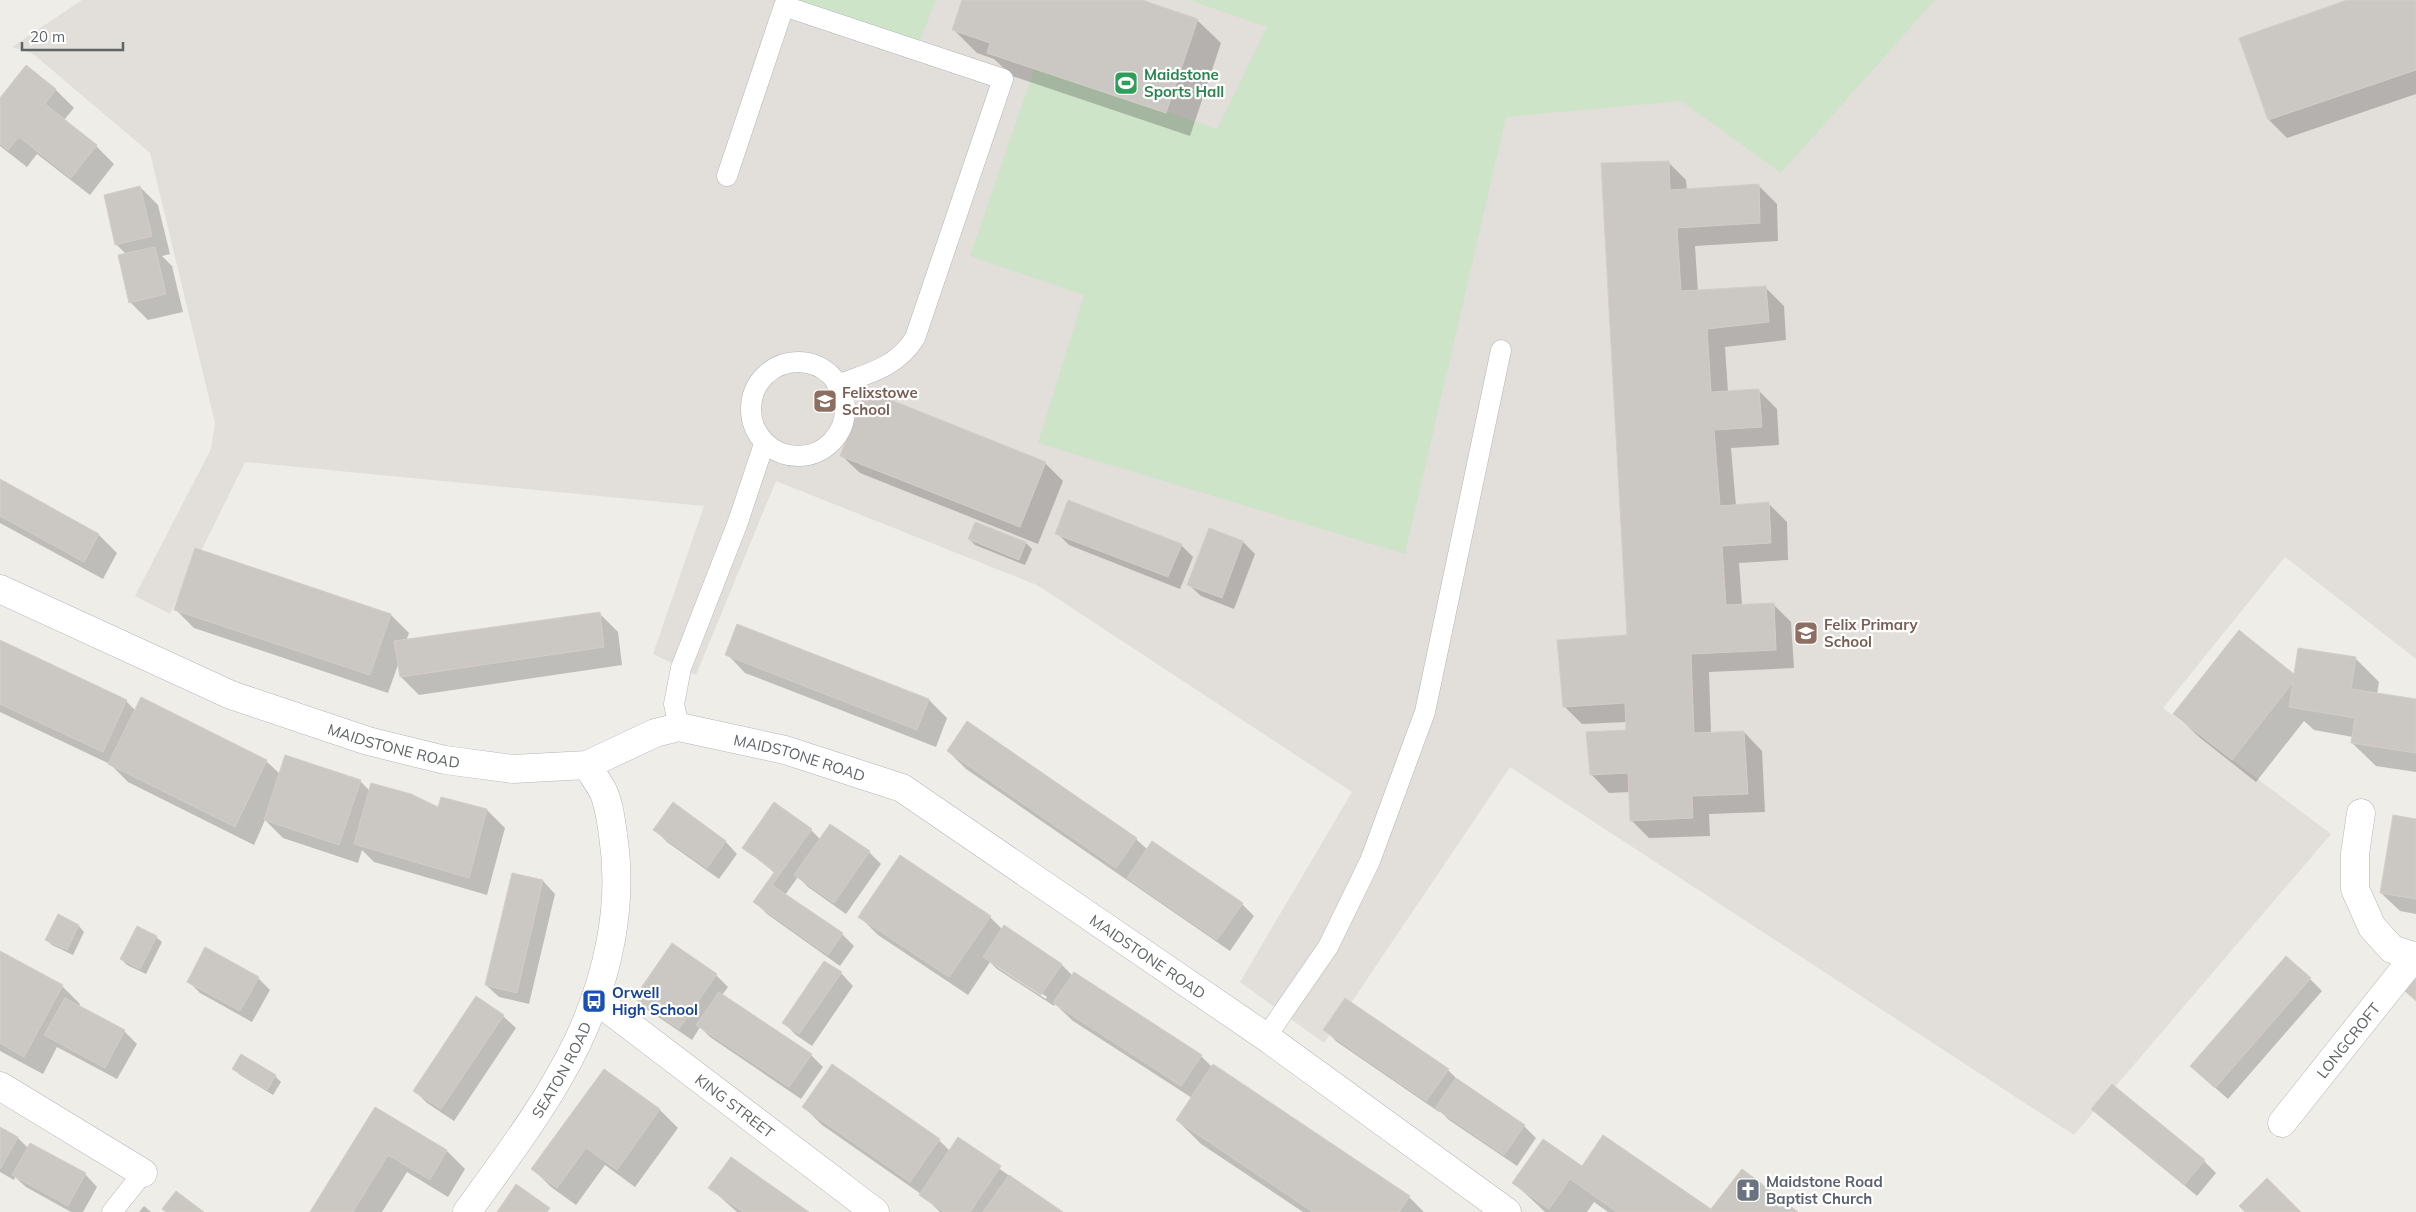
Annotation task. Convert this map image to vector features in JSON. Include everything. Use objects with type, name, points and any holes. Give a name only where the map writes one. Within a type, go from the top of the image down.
[{"type":"street","name":"MAIDSTONE ROAD","points":[[0,589],[231,695],[368,741],[444,760],[513,769],[586,765],[655,733],[679,727],[784,750],[902,788],[1266,1036],[1507,1212]]},
{"type":"street","name":"SEATON ROAD","points":[[466,1212],[500,1166],[555,1081],[577,1043],[595,999],[611,936],[618,893],[618,869],[610,815],[603,792],[586,765]]},
{"type":"street","name":"LONGCROFT","points":[[2282,1122],[2415,957],[2392,949],[2372,927],[2355,889],[2355,854],[2361,813]]},
{"type":"street","name":"KING STREET","points":[[595,999],[875,1212]]},
{"type":"street","points":[[0,1086],[143,1173]]},
{"type":"lane","points":[[727,176],[784,6],[1003,79],[914,338],[906,351],[890,364],[838,385]]},
{"type":"lane","points":[[1266,1036],[1332,939],[1370,861],[1426,712],[1502,350]]},
{"type":"lane","points":[[810,362],[831,375],[838,385],[844,396],[844,421],[832,443],[810,456],[786,456],[764,444],[751,422],[751,397],[763,375],[785,363],[810,362]]},
{"type":"lane","points":[[679,727],[674,704],[681,668],[738,522],[764,444]]},
{"type":"lane","points":[[112,1212],[143,1173]]},
{"type":"shaded area","name":"Felixstowe School","points":[[82,0],[2416,0],[2416,659],[2285,557],[2163,708],[2331,834],[2074,1135],[1510,767],[1324,1043],[1240,982],[1352,792],[1037,585],[776,481],[696,675],[653,654],[704,506],[245,462],[170,614],[135,596],[211,449],[215,423],[150,153],[32,53],[12,47]]},
{"type":"green space","points":[[791,0],[936,0],[919,42]]},
{"type":"green space","points":[[1189,0],[1935,0],[1781,173],[1681,101],[1506,117],[1405,554],[1038,443],[1084,295],[970,256],[1035,67],[1217,129],[1267,27]]},
{"type":"building","name":"Maidstone Sports Hall","points":[[962,0],[1142,0],[1198,19],[1166,113],[987,53],[990,43],[952,30]]},
{"type":"building","points":[[2347,0],[2416,0],[2416,70],[2268,120],[2239,38]]},
{"type":"building","points":[[26,65],[56,89],[45,104],[97,145],[71,178],[19,137],[8,150],[0,144],[0,98]]},
{"type":"building","points":[[1669,161],[1670,190],[1759,184],[1760,223],[1677,228],[1681,291],[1766,286],[1769,322],[1707,329],[1711,392],[1759,389],[1762,427],[1714,430],[1720,506],[1769,502],[1771,543],[1722,546],[1726,605],[1774,603],[1776,650],[1691,654],[1694,733],[1744,731],[1748,794],[1692,796],[1693,818],[1630,821],[1628,773],[1590,775],[1586,732],[1626,730],[1625,703],[1563,707],[1557,640],[1627,635],[1601,163]]},
{"type":"building","points":[[140,186],[152,236],[115,245],[104,195]]},
{"type":"building","points":[[155,247],[166,294],[129,303],[118,255]]},
{"type":"building","points":[[866,390],[1046,462],[1020,527],[840,456]]},
{"type":"building","points":[[0,479],[99,534],[84,562],[0,516]]},
{"type":"building","points":[[1068,500],[1182,544],[1168,577],[1055,534]]},
{"type":"building","points":[[975,522],[1026,542],[1019,560],[968,539]]},
{"type":"building","points":[[1209,528],[1243,541],[1222,598],[1187,585]]},
{"type":"building","points":[[195,548],[391,614],[370,675],[174,610]]},
{"type":"building","points":[[600,612],[604,647],[400,677],[394,641]]},
{"type":"building","points":[[737,624],[929,699],[917,730],[725,655]]},
{"type":"building","points":[[2239,630],[2294,674],[2298,648],[2356,657],[2351,689],[2416,699],[2416,753],[2351,743],[2355,718],[2289,707],[2293,682],[2232,760],[2173,714]]},
{"type":"building","points":[[0,640],[127,700],[103,752],[0,704]]},
{"type":"building","points":[[141,697],[267,760],[235,827],[108,764]]},
{"type":"building","points":[[967,721],[1137,838],[1116,868],[947,751]]},
{"type":"building","points":[[285,755],[361,780],[339,845],[264,820]]},
{"type":"building","points":[[371,783],[411,794],[438,807],[441,797],[487,809],[469,878],[354,844]]},
{"type":"building","points":[[673,802],[726,841],[707,868],[653,830]]},
{"type":"building","points":[[774,802],[812,829],[772,885],[843,933],[828,955],[753,902],[775,871],[742,848]]},
{"type":"building","points":[[2393,815],[2416,819],[2416,899],[2380,893]]},
{"type":"building","points":[[830,824],[870,851],[834,903],[794,875]]},
{"type":"building","points":[[1152,841],[1243,903],[1217,940],[1127,878]]},
{"type":"building","points":[[900,855],[991,916],[949,977],[858,917]]},
{"type":"building","points":[[512,873],[543,880],[517,993],[485,985]]},
{"type":"building","points":[[58,914],[79,925],[67,950],[45,940]]},
{"type":"building","points":[[1004,925],[1062,964],[1041,995],[983,957]]},
{"type":"building","points":[[137,926],[157,936],[140,969],[120,959]]},
{"type":"building","points":[[672,943],[717,974],[679,1029],[634,998]]},
{"type":"building","points":[[205,947],[259,977],[240,1011],[187,982]]},
{"type":"building","points":[[0,951],[63,985],[24,1057],[0,1043]]},
{"type":"building","points":[[2286,956],[2311,978],[2215,1088],[2190,1066]]},
{"type":"building","points":[[824,961],[842,972],[799,1034],[782,1023]]},
{"type":"building","points":[[1074,972],[1202,1055],[1181,1086],[1053,1003]]},
{"type":"building","points":[[2416,980],[2416,1001],[2405,991]]},
{"type":"building","points":[[719,992],[812,1054],[789,1087],[696,1025]]},
{"type":"building","points":[[476,996],[504,1015],[441,1109],[413,1091]]},
{"type":"building","points":[[65,998],[125,1030],[105,1068],[44,1035]]},
{"type":"building","points":[[1345,998],[1449,1069],[1426,1101],[1323,1030]]},
{"type":"building","points":[[241,1054],[276,1075],[267,1090],[232,1069]]},
{"type":"building","points":[[832,1064],[940,1139],[910,1182],[802,1107]]},
{"type":"building","points":[[1213,1064],[1410,1196],[1399,1212],[1313,1212],[1176,1120]]},
{"type":"building","points":[[604,1069],[660,1109],[617,1170],[586,1148],[557,1188],[531,1169]]},
{"type":"building","points":[[1456,1078],[1525,1125],[1504,1155],[1435,1108]]},
{"type":"building","points":[[2112,1084],[2205,1160],[2184,1185],[2091,1109]]},
{"type":"building","points":[[375,1107],[447,1150],[430,1180],[388,1155],[353,1212],[310,1212]]},
{"type":"building","points":[[0,1127],[18,1137],[1,1168],[0,1168]]},
{"type":"building","points":[[1603,1135],[1711,1209],[1742,1169],[1798,1212],[1617,1212],[1570,1179],[1549,1209],[1512,1183],[1543,1139],[1582,1166]]},
{"type":"building","points":[[958,1137],[1001,1166],[970,1212],[944,1212],[919,1195]]},
{"type":"building","points":[[30,1143],[86,1173],[68,1206],[12,1175]]},
{"type":"building","points":[[731,1157],[809,1212],[743,1212],[708,1188]]},
{"type":"building","name":"Maidstone Road Baptist Church","points":[[1742,1169],[1798,1212],[1709,1212]]},
{"type":"building","points":[[1009,1175],[1063,1212],[983,1212]]},
{"type":"building","points":[[2267,1178],[2301,1212],[2245,1212],[2239,1206]]},
{"type":"building","points":[[516,1184],[550,1208],[547,1212],[497,1212]]},
{"type":"building","points":[[176,1191],[204,1212],[166,1212],[162,1209]]},
{"type":"place","name":"Maidstone Sports Hall","points":[[1126,83]]},
{"type":"place","name":"Felixstowe School","points":[[825,401]]},
{"type":"place","name":"Felix Primary School","points":[[1806,633]]},
{"type":"place","name":"Orwell High School","points":[[594,1001]]},
{"type":"place","name":"Maidstone Road Baptist Church","points":[[1748,1190]]}]
